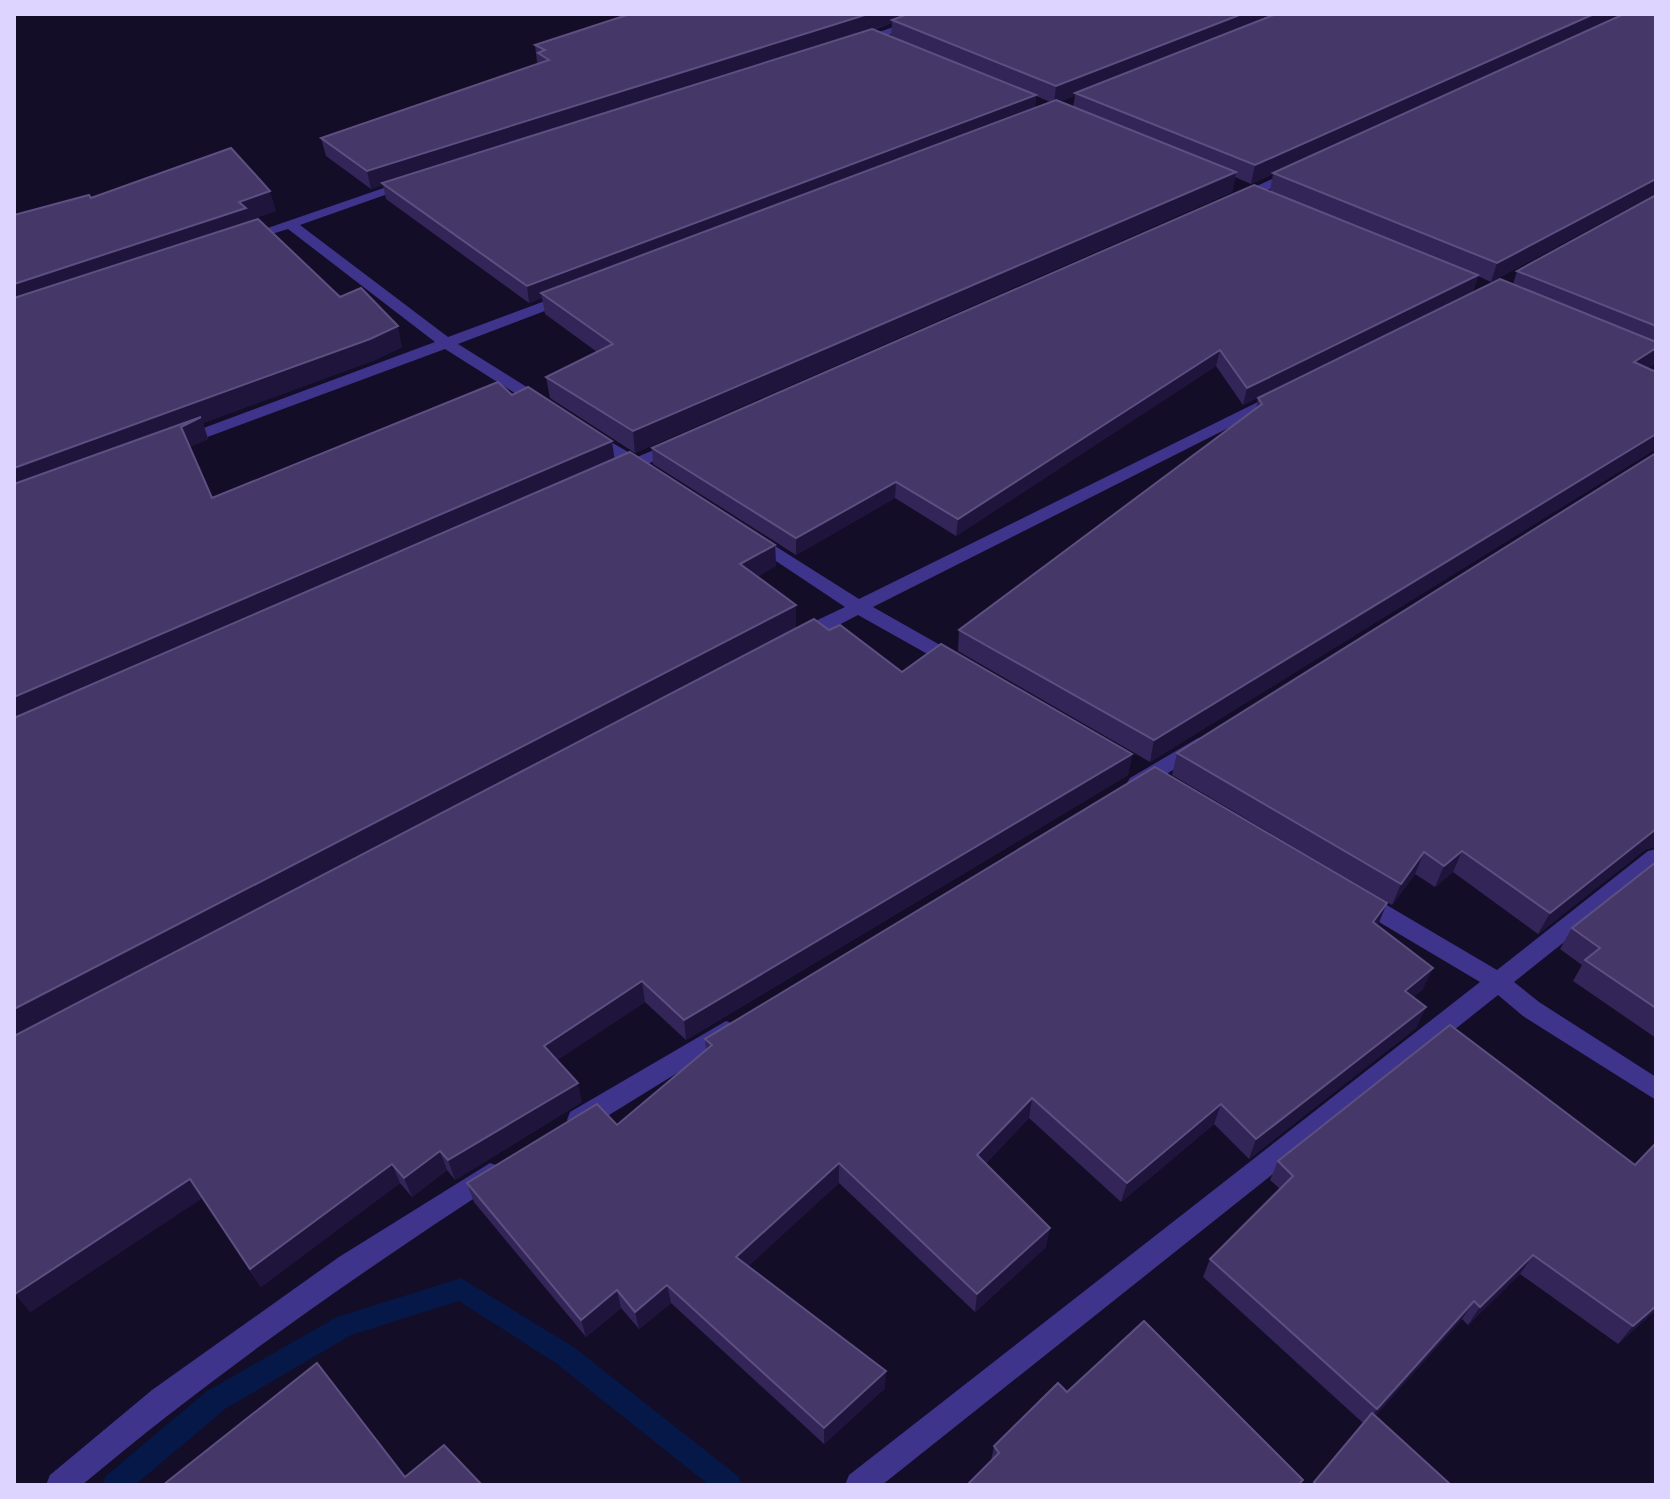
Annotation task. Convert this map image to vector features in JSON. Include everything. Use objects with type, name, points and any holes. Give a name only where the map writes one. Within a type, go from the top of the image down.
[{"type":"street","points":[[844,46],[943,14]]},
{"type":"street","points":[[873,37],[901,48]]},
{"type":"street","points":[[1227,203],[1311,165]]},
{"type":"street","points":[[231,243],[421,180]]},
{"type":"street","points":[[289,223],[448,344],[662,481]]},
{"type":"street","points":[[164,448],[582,292]]},
{"type":"street","points":[[787,643],[1294,389]]},
{"type":"street","points":[[607,477],[694,438]]},
{"type":"street","points":[[740,531],[857,606],[977,675]]},
{"type":"street","points":[[1123,791],[1157,779],[1217,733]]},
{"type":"street","points":[[1124,760],[1157,779]]},
{"type":"street","points":[[859,1485],[1656,857]]},
{"type":"street","points":[[1337,886],[1497,981],[1531,1009],[1656,1090]]},
{"type":"street","points":[[558,1133],[747,1019]]},
{"type":"street","points":[[60,1485],[186,1382],[348,1266],[504,1165]]},
{"type":"building","points":[[630,14],[868,14],[367,171],[321,138],[549,60],[538,53],[545,50],[535,45]]},
{"type":"building","points":[[908,14],[1242,14],[1056,86],[892,20]]},
{"type":"building","points":[[1276,14],[1594,14],[1255,165],[1075,93]]},
{"type":"building","points":[[1624,14],[1656,14],[1656,179],[1497,263],[1273,173]]},
{"type":"building","points":[[872,29],[1036,95],[527,286],[382,183]]},
{"type":"building","points":[[1056,100],[1236,172],[633,431],[546,377],[613,344],[541,293]]},
{"type":"building","points":[[231,148],[270,191],[239,202],[246,208],[14,284],[14,215],[89,195],[91,198]]},
{"type":"building","points":[[1254,185],[1478,275],[1247,388],[1220,350],[958,519],[896,482],[796,538],[652,448]]},
{"type":"building","points":[[1656,195],[1656,326],[1517,271]]},
{"type":"building","points":[[258,219],[340,297],[361,288],[398,326],[370,339],[14,468],[14,298]]},
{"type":"building","points":[[1500,279],[1656,342],[1656,348],[1634,362],[1656,372],[1656,434],[1154,740],[959,630],[1262,404],[1258,398]]},
{"type":"building","points":[[498,382],[512,395],[528,387],[612,441],[14,697],[14,484],[201,417],[181,427],[212,498]]},
{"type":"building","points":[[630,452],[775,545],[740,564],[796,605],[14,1009],[14,718]]},
{"type":"building","points":[[1656,453],[1656,829],[1550,913],[1462,851],[1444,866],[1424,852],[1401,884],[1177,753]]},
{"type":"building","points":[[814,619],[829,630],[840,625],[902,672],[941,644],[1132,754],[684,1020],[642,981],[544,1046],[578,1083],[448,1160],[440,1151],[404,1178],[392,1164],[250,1269],[190,1179],[15,1294],[14,1036]]},
{"type":"building","points":[[1155,767],[1387,903],[1373,922],[1433,968],[1405,991],[1426,1007],[1256,1139],[1221,1104],[1127,1183],[1032,1098],[977,1155],[1050,1228],[977,1294],[839,1163],[736,1257],[886,1371],[824,1428],[667,1285],[635,1312],[617,1290],[581,1320],[467,1183],[597,1104],[617,1125],[712,1045],[705,1039]]},
{"type":"building","points":[[1656,862],[1656,1008],[1585,960],[1600,948],[1572,928]]},
{"type":"building","points":[[1450,1025],[1635,1165],[1656,1143],[1656,1306],[1633,1326],[1533,1255],[1480,1307],[1474,1301],[1377,1409],[1210,1259],[1293,1176],[1278,1161]]},
{"type":"building","points":[[1144,1321],[1303,1480],[1298,1485],[967,1485],[999,1453],[994,1446],[1058,1383],[1067,1392]]},
{"type":"building","points":[[317,1363],[405,1477],[444,1445],[482,1485],[163,1485]]},
{"type":"building","points":[[1372,1413],[1451,1485],[1318,1485],[1314,1482]]},
{"type":"waterway","points":[[115,1485],[216,1400],[345,1325],[461,1289],[566,1356],[729,1485]]}]
